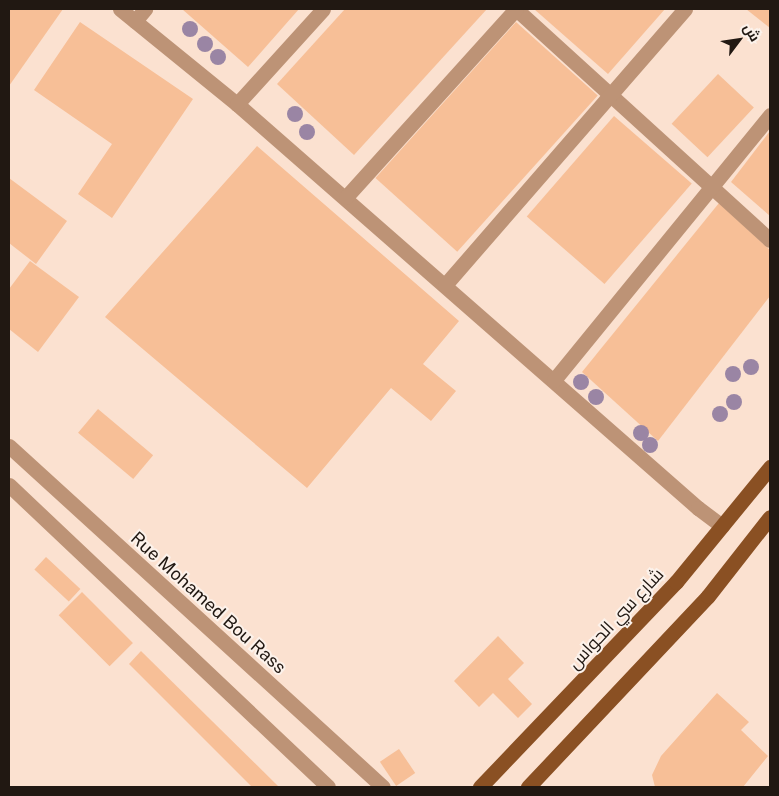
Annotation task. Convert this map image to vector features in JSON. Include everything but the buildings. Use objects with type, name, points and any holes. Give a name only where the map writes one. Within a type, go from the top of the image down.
[{"type":"main road","name":"شارع سي الحواس","points":[[480,787],[564,702],[676,582],[770,467]]},
{"type":"main road","points":[[528,787],[708,596],[770,516]]},
{"type":"street","points":[[120,9],[140,15],[237,104],[346,197],[698,508],[722,526]]},
{"type":"street","points":[[237,104],[322,9]]},
{"type":"street","points":[[346,197],[516,9],[611,98],[770,240]]},
{"type":"street","points":[[445,285],[611,98],[685,9]]},
{"type":"street","points":[[554,380],[713,189],[770,115]]},
{"type":"street","name":"Rue Mohamed Bou Rass","points":[[9,446],[382,787]]},
{"type":"street","points":[[9,485],[328,787]]}]
